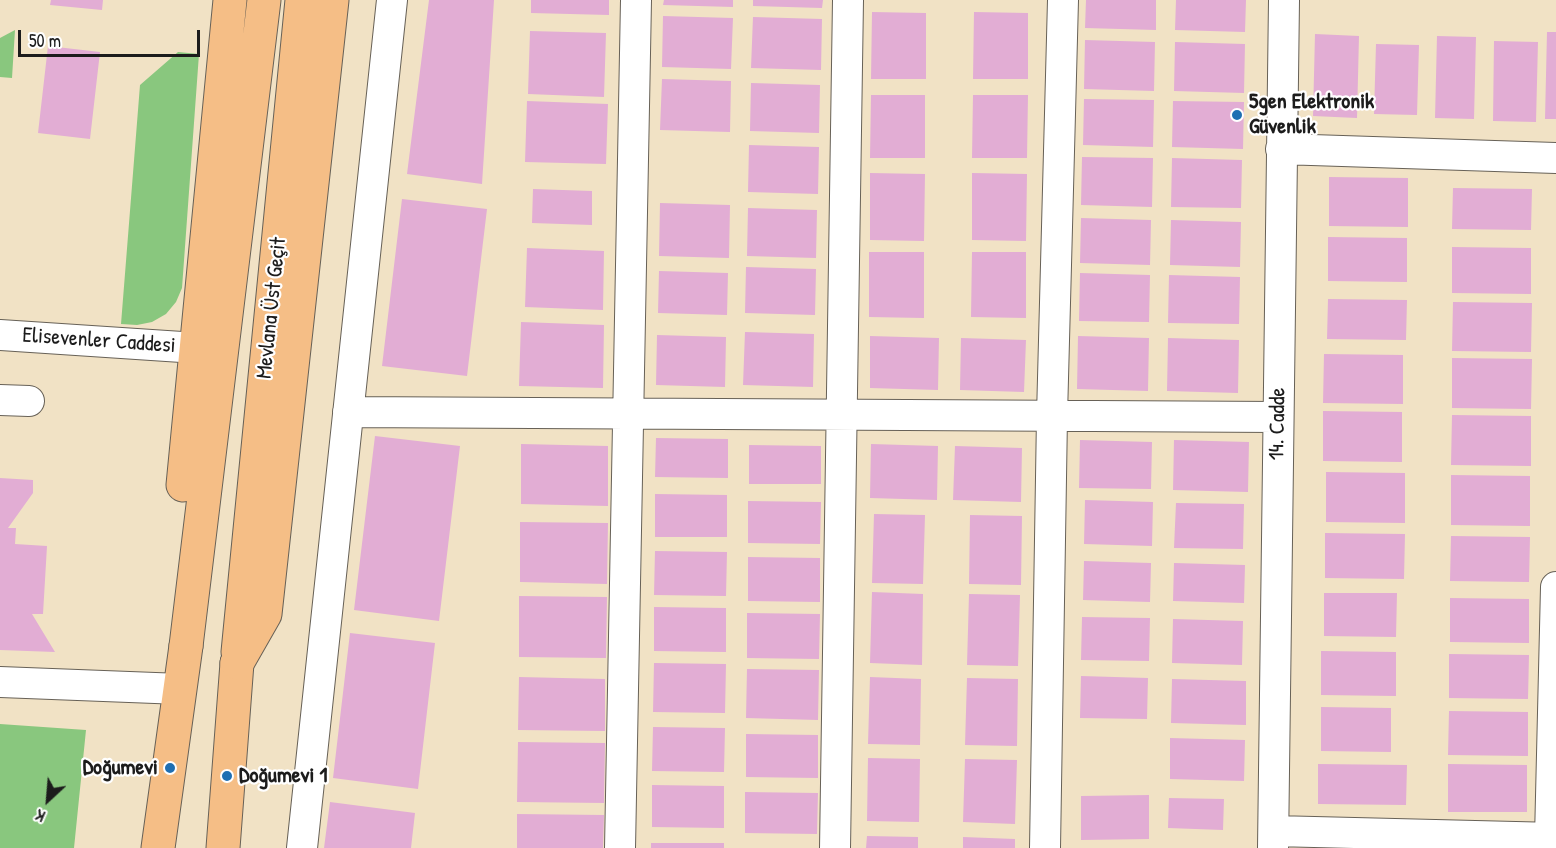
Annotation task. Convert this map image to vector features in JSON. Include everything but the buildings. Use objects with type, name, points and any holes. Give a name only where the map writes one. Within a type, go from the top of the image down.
[{"type":"main road","points":[[186,646],[171,590],[230,0]]},
{"type":"main road","name":"Mevlana Üst Geçit","points":[[158,848],[181,689],[264,0]]},
{"type":"main road","name":"Mevlana Üst Geçit","points":[[223,848],[241,616],[302,0]]},
{"type":"main road","points":[[237,663],[265,614],[332,0]]},
{"type":"street","points":[[302,848],[392,0]]},
{"type":"street","points":[[620,848],[636,0]]},
{"type":"street","points":[[835,848],[848,0]]},
{"type":"street","points":[[1045,848],[1052,416],[1063,0]]},
{"type":"street","name":"14. Cadde","points":[[1274,840],[1284,0]]},
{"type":"street","points":[[1281,148],[1556,158]]},
{"type":"street","name":"Elisevenler Caddesi","points":[[0,335],[197,348]]},
{"type":"street","points":[[348,412],[1278,417]]},
{"type":"street","points":[[1274,840],[1553,838],[1556,587]]},
{"type":"street","points":[[0,682],[181,689]]},
{"type":"green space","points":[[15,30],[12,78],[0,77],[0,38]]},
{"type":"green space","points":[[178,52],[199,54],[182,288],[176,302],[166,314],[152,322],[137,325],[121,324],[140,85]]},
{"type":"green space","points":[[0,724],[86,730],[74,848],[0,848]]},
{"type":"place","name":"5gen Elektronik Güvenlik","points":[[1237,115]]},
{"type":"place","name":"Doğumevi","points":[[170,768]]},
{"type":"place","name":"Doğumevi 1","points":[[227,776]]}]
